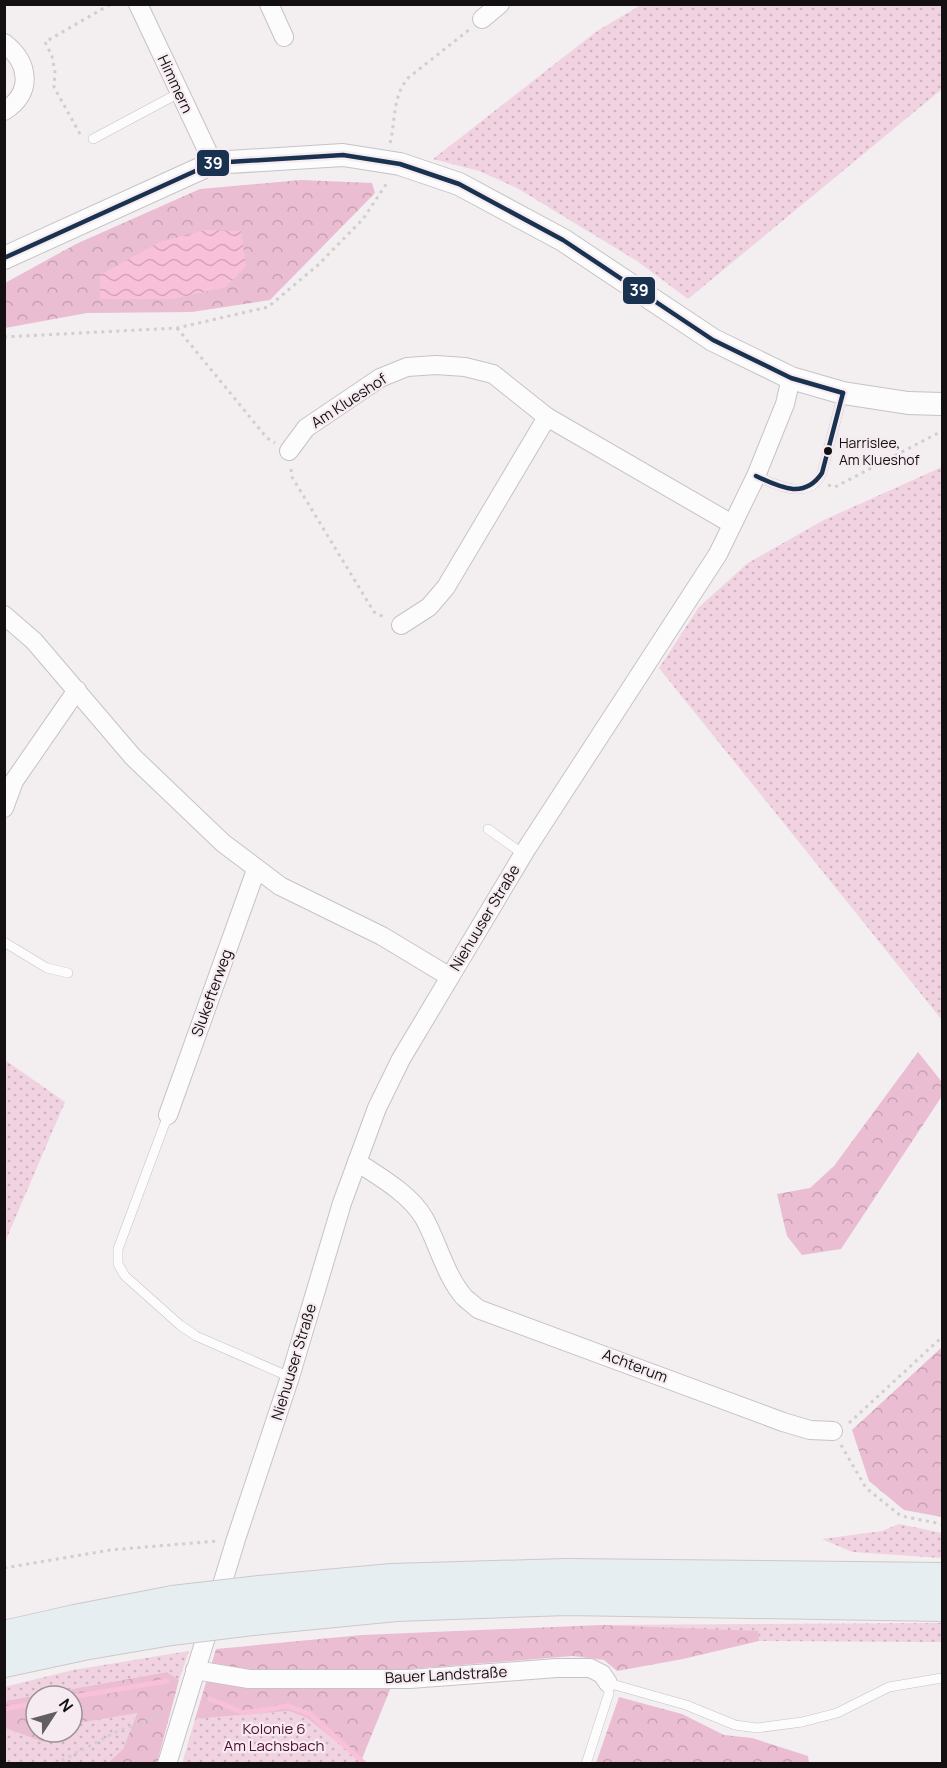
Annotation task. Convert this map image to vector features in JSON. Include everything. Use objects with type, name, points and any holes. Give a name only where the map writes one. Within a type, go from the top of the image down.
[{"type":"highway","points":[[4,1636],[261,1605],[392,1579],[566,1574],[942,1578]]},
{"type":"highway","points":[[261,1605],[396,1606],[567,1600],[942,1606]]},
{"type":"highway","points":[[4,1662],[83,1645],[172,1616]]},
{"type":"street","name":"Himmern","points":[[138,4],[213,163]]},
{"type":"street","points":[[269,4],[284,37]]},
{"type":"street","points":[[482,19],[500,4]]},
{"type":"street","points":[[4,43],[17,54],[24,67],[25,81],[21,95],[4,111]]},
{"type":"street","points":[[4,258],[213,163],[343,155],[400,164],[459,184],[563,240],[713,340],[791,378],[843,393],[908,403],[942,404]]},
{"type":"street","name":"Am Klueshof","points":[[289,452],[306,428],[380,378],[407,367],[436,365],[465,367],[493,375],[547,417],[732,524]]},
{"type":"street","name":"Niehuuser Straße","points":[[195,1670],[290,1377],[342,1203],[377,1108],[401,1059],[523,855],[718,554],[756,476],[785,404],[791,378]]},
{"type":"street","points":[[401,626],[429,607],[446,587],[547,417]]},
{"type":"street","points":[[4,615],[34,641],[133,758],[223,843],[256,870],[280,886],[382,936],[450,977]]},
{"type":"street","points":[[4,808],[9,778],[76,690]]},
{"type":"street","name":"Slukefterweg","points":[[168,1115],[256,870]]},
{"type":"street","name":"Achterum","points":[[357,1162],[411,1202],[423,1217],[464,1297],[478,1309],[783,1422],[810,1430],[833,1431]]},
{"type":"street","name":"Bauer Landstraße","points":[[195,1670],[249,1679],[410,1679],[557,1668],[590,1668],[602,1674],[608,1683]]},
{"type":"street","points":[[167,1764],[195,1670]]},
{"type":"lane","points":[[93,139],[179,93]]},
{"type":"lane","points":[[756,476],[778,486],[802,489],[818,482],[843,393]]},
{"type":"lane","points":[[488,829],[523,855]]},
{"type":"lane","points":[[4,942],[47,968],[68,973]]},
{"type":"lane","points":[[168,1115],[118,1249],[118,1264],[125,1276],[180,1325],[196,1336],[290,1377]]},
{"type":"lane","points":[[586,1764],[609,1693],[608,1683],[686,1705],[735,1725],[757,1728],[802,1722],[837,1713],[889,1687],[942,1678]]},
{"type":"path","points":[[93,139],[81,135],[54,87],[55,72],[52,56],[45,42],[111,4]]},
{"type":"path","points":[[390,143],[396,99],[400,88],[408,78],[482,19]]},
{"type":"path","points":[[4,337],[177,328],[268,307],[318,265],[363,219],[374,206],[379,193],[400,164]]},
{"type":"path","points":[[177,328],[267,438],[289,452],[292,477],[374,612],[401,626]]},
{"type":"path","points":[[818,482],[835,487],[942,431]]},
{"type":"path","points":[[942,1337],[848,1424],[833,1431],[866,1488],[901,1516],[942,1524]]},
{"type":"path","points":[[4,1568],[110,1550],[236,1539]]},
{"type":"path","points":[[55,1764],[118,1731],[184,1707]]},
{"type":"green space","points":[[641,5],[942,5],[942,89],[688,299],[637,261],[517,188],[479,171],[433,159],[597,31]]},
{"type":"green space","points":[[301,180],[372,183],[375,193],[270,300],[192,312],[87,313],[5,328],[5,283],[76,244],[200,189]]},
{"type":"green space","points":[[942,467],[942,1020],[659,668],[699,607],[748,563],[824,520]]},
{"type":"green space","points":[[918,1052],[942,1082],[942,1096],[841,1249],[802,1255],[787,1236],[777,1194],[810,1188],[834,1166]]},
{"type":"green space","points":[[5,1060],[65,1102],[5,1242]]},
{"type":"green space","points":[[942,1347],[942,1517],[904,1510],[869,1481],[852,1430]]},
{"type":"green space","points":[[899,1524],[942,1533],[942,1558],[852,1552],[822,1539],[882,1531]]},
{"type":"green space","points":[[942,1623],[942,1642],[759,1641],[758,1632],[601,1625]]},
{"type":"green space","points":[[601,1625],[758,1631],[759,1641],[683,1659],[617,1671],[604,1660],[573,1656],[398,1670],[361,1761],[307,1718],[289,1711],[195,1719],[216,1649],[362,1635]]},
{"type":"green space","points":[[189,1651],[179,1680],[167,1672],[84,1687],[84,1684],[24,1684],[24,1698],[5,1701],[4,1687],[73,1670]]},
{"type":"green space","points":[[167,1672],[179,1680],[157,1763],[108,1763],[123,1749],[137,1713],[84,1722],[84,1687]]},
{"type":"green space","points":[[619,1697],[682,1714],[724,1735],[752,1738],[808,1756],[809,1763],[596,1763]]},
{"type":"green space","points":[[24,1698],[24,1735],[5,1728],[5,1701]]},
{"type":"green space","name":"Kolonie 6 Am Lachsbach","points":[[289,1711],[307,1718],[365,1763],[182,1764],[195,1719]]},
{"type":"green space","points":[[137,1712],[123,1749],[108,1763],[5,1764],[5,1728],[24,1735],[24,1744],[84,1744],[84,1722]]},
{"type":"water","points":[[205,230],[241,231],[246,266],[226,287],[173,299],[100,299],[100,275],[160,242]]},
{"type":"waterway","points":[[84,1695],[167,1681]]},
{"type":"waterway","points":[[210,1699],[244,1713],[288,1706],[310,1714],[365,1764]]},
{"type":"waterway","points":[[4,1709],[24,1705]]},
{"type":"transit line","name":"39","points":[[4,258],[213,163],[343,155],[400,164],[459,184],[563,240],[713,340],[791,378],[843,393]]},
{"type":"transit line","name":"39","points":[[756,476],[791,489],[800,489],[815,481],[822,473],[843,393]]},
{"type":"place","name":"Harrislee, Am Klueshof","points":[[828,451]]}]
